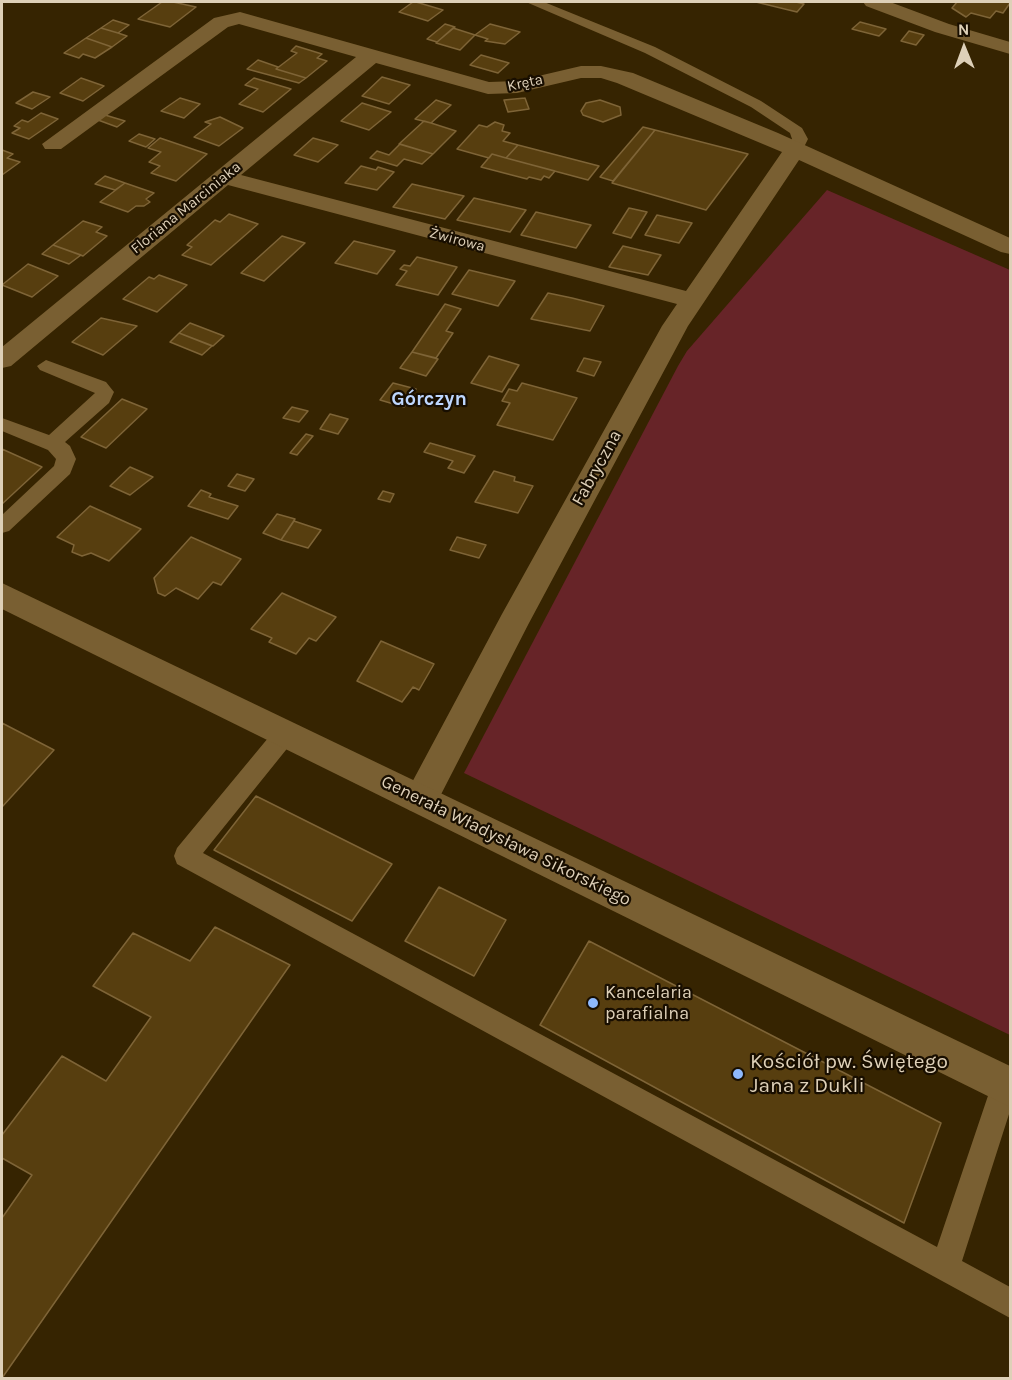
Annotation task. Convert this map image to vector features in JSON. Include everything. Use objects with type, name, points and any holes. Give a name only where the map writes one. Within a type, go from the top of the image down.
[{"type":"street","points":[[873,2],[942,28],[1011,48]]},
{"type":"street","name":"Kręta","points":[[53,144],[229,18],[252,20],[488,88],[517,87],[572,72],[612,74],[795,149],[1011,247]]},
{"type":"street","name":"Floriana Marciniaka","points":[[2,360],[371,56]]},
{"type":"street","name":"Fabryczna","points":[[421,800],[513,623],[690,300],[795,149]]},
{"type":"street","name":"Żwirowa","points":[[224,177],[690,300]]},
{"type":"street","name":"Generała Władysława Sikorskiego","points":[[2,595],[1008,1086]]},
{"type":"lane","points":[[533,2],[640,45],[756,104],[797,131],[800,139],[795,149]]},
{"type":"lane","points":[[46,366],[99,386],[105,392],[102,399],[51,444]]},
{"type":"lane","points":[[2,424],[51,444],[65,455],[63,469],[2,526]]},
{"type":"lane","points":[[286,733],[186,856],[1011,1303]]},
{"type":"lane","points":[[945,1268],[1008,1086]]},
{"type":"shaded area","points":[[827,190],[1010,270],[1010,1035],[464,773],[687,351]]},
{"type":"building","points":[[162,2],[196,7],[170,27],[138,19]]},
{"type":"building","points":[[413,2],[443,10],[428,21],[399,12]]},
{"type":"building","points":[[756,2],[796,2],[804,4],[797,12]]},
{"type":"building","points":[[957,2],[1010,3],[1003,13],[996,11],[990,18],[971,13],[966,17],[952,8]]},
{"type":"building","points":[[113,20],[129,25],[118,33],[101,28]]},
{"type":"building","points":[[860,22],[886,29],[879,36],[852,29]]},
{"type":"building","points":[[445,24],[455,27],[437,42],[427,39]]},
{"type":"building","points":[[490,24],[520,32],[505,44],[485,41],[488,39],[475,35]]},
{"type":"building","points":[[101,28],[127,36],[112,47],[86,38]]},
{"type":"building","points":[[453,28],[475,35],[460,50],[436,43]]},
{"type":"building","points":[[909,31],[924,35],[916,45],[901,41]]},
{"type":"building","points":[[86,38],[112,47],[95,58],[83,54],[79,58],[64,53]]},
{"type":"building","points":[[296,46],[322,54],[317,58],[327,61],[306,78],[276,69],[297,53],[291,51]]},
{"type":"building","points":[[481,55],[509,63],[498,73],[470,65]]},
{"type":"building","points":[[258,60],[278,67],[276,69],[306,78],[299,83],[247,69]]},
{"type":"building","points":[[382,77],[410,85],[389,104],[362,96]]},
{"type":"building","points":[[81,78],[104,86],[83,101],[60,93]]},
{"type":"building","points":[[254,78],[291,89],[263,112],[239,104],[258,89],[245,85]]},
{"type":"building","points":[[33,92],[50,97],[32,109],[16,103]]},
{"type":"building","points":[[180,98],[200,104],[184,118],[161,111]]},
{"type":"building","points":[[525,98],[529,109],[508,112],[504,100]]},
{"type":"building","points":[[436,100],[451,105],[431,123],[415,119]]},
{"type":"building","points":[[600,100],[620,107],[621,115],[603,122],[583,115],[581,111],[586,103]]},
{"type":"building","points":[[362,103],[391,112],[369,130],[341,121]]},
{"type":"building","points":[[41,113],[58,119],[29,139],[12,133],[20,128],[14,126],[22,120],[28,122]]},
{"type":"building","points":[[105,115],[125,121],[117,127],[98,120]]},
{"type":"building","points":[[220,117],[243,128],[219,146],[194,137],[211,124],[205,122]]},
{"type":"building","points":[[424,121],[456,131],[433,154],[399,144]]},
{"type":"building","points":[[495,122],[504,125],[502,131],[510,133],[503,141],[518,145],[506,158],[492,154],[489,158],[457,149],[479,125],[487,127]]},
{"type":"building","points":[[643,127],[655,130],[613,181],[600,177]]},
{"type":"building","points":[[655,130],[748,154],[706,210],[612,183]]},
{"type":"building","points":[[139,134],[155,139],[146,147],[129,141]]},
{"type":"building","points":[[160,138],[207,154],[176,181],[151,173],[160,166],[149,162],[161,152],[148,148]]},
{"type":"building","points":[[313,138],[338,145],[318,162],[294,155]]},
{"type":"building","points":[[400,144],[433,154],[422,164],[404,159],[397,166],[370,158],[377,151],[389,155]]},
{"type":"building","points":[[518,145],[599,166],[588,180],[506,158]]},
{"type":"building","points":[[2,150],[13,154],[7,158],[20,162],[2,175]]},
{"type":"building","points":[[492,154],[555,171],[549,178],[544,176],[541,180],[529,177],[527,179],[481,167]]},
{"type":"building","points":[[361,166],[376,170],[378,167],[394,172],[377,190],[345,183]]},
{"type":"building","points":[[105,176],[125,183],[115,190],[95,184]]},
{"type":"building","points":[[125,183],[154,193],[146,199],[150,202],[144,206],[136,206],[128,212],[100,202]]},
{"type":"building","points":[[412,184],[464,196],[445,219],[393,207]]},
{"type":"building","points":[[474,198],[526,210],[510,232],[457,220]]},
{"type":"building","points":[[629,208],[647,212],[631,238],[613,233]]},
{"type":"building","points":[[536,212],[591,225],[576,248],[521,235]]},
{"type":"building","points":[[229,214],[258,224],[211,265],[182,255],[192,247],[187,245],[215,220],[220,222]]},
{"type":"building","points":[[657,215],[692,223],[679,243],[645,235]]},
{"type":"building","points":[[83,221],[102,227],[96,232],[107,236],[83,256],[53,245]]},
{"type":"building","points":[[282,236],[305,243],[264,281],[241,273]]},
{"type":"building","points":[[354,241],[395,251],[377,274],[335,263]]},
{"type":"building","points":[[53,245],[81,255],[69,264],[42,254]]},
{"type":"building","points":[[623,246],[661,255],[648,275],[609,267]]},
{"type":"building","points":[[417,257],[457,267],[438,295],[396,285],[407,271],[400,269],[404,265],[410,266]]},
{"type":"building","points":[[28,264],[58,276],[32,297],[2,285]]},
{"type":"building","points":[[469,270],[515,281],[498,306],[452,294]]},
{"type":"building","points":[[159,275],[187,285],[157,312],[123,299],[149,277],[154,279]]},
{"type":"building","points":[[548,293],[604,306],[590,331],[531,319]]},
{"type":"building","points":[[445,304],[461,309],[446,331],[453,333],[436,358],[412,352]]},
{"type":"building","points":[[101,318],[137,326],[103,355],[72,342]]},
{"type":"building","points":[[190,323],[224,336],[213,346],[179,333]]},
{"type":"building","points":[[179,333],[212,346],[202,355],[170,342]]},
{"type":"building","points":[[412,352],[438,359],[426,376],[400,368]]},
{"type":"building","points":[[489,356],[519,365],[502,392],[471,383]]},
{"type":"building","points":[[584,358],[601,362],[594,376],[577,371]]},
{"type":"building","points":[[393,383],[416,389],[404,407],[380,400]]},
{"type":"building","points":[[522,383],[577,398],[553,440],[497,425],[510,403],[502,401],[509,389],[517,391]]},
{"type":"building","points":[[122,399],[147,409],[106,448],[81,437]]},
{"type":"building","points":[[292,407],[308,411],[299,422],[283,418]]},
{"type":"building","points":[[330,414],[348,419],[338,434],[320,429]]},
{"type":"building","points":[[306,434],[313,436],[297,455],[290,453]]},
{"type":"building","points":[[430,443],[475,456],[464,473],[448,468],[453,461],[424,452]]},
{"type":"building","points":[[2,449],[42,467],[2,504]]},
{"type":"building","points":[[130,467],[153,477],[130,495],[110,486]]},
{"type":"building","points":[[494,471],[515,477],[514,481],[533,486],[518,513],[475,502]]},
{"type":"building","points":[[237,474],[254,479],[245,491],[228,486]]},
{"type":"building","points":[[201,490],[211,494],[209,497],[238,506],[228,519],[188,506]]},
{"type":"building","points":[[383,491],[394,494],[390,502],[378,499]]},
{"type":"building","points":[[90,506],[141,529],[109,561],[91,553],[82,556],[72,552],[74,545],[57,537]]},
{"type":"building","points":[[277,514],[295,519],[281,540],[263,533]]},
{"type":"building","points":[[294,521],[321,530],[308,548],[281,540]]},
{"type":"building","points":[[191,537],[241,559],[221,585],[213,582],[198,599],[176,588],[165,596],[158,593],[154,578]]},
{"type":"building","points":[[457,537],[486,545],[479,558],[450,550]]},
{"type":"building","points":[[282,593],[336,617],[316,641],[309,638],[296,654],[269,642],[272,638],[251,629]]},
{"type":"building","points":[[381,641],[434,664],[419,690],[413,687],[402,702],[357,681]]},
{"type":"building","points":[[2,723],[54,750],[2,807]]},
{"type":"building","points":[[256,796],[392,864],[352,921],[214,850]]},
{"type":"building","points":[[439,887],[506,920],[474,976],[405,941]]},
{"type":"building","points":[[215,927],[290,965],[2,1378],[2,1218],[32,1175],[2,1158],[2,1135],[62,1056],[106,1081],[151,1017],[93,986],[133,933],[190,961]]},
{"type":"building","name":"Kościół pw. Świętego Jana z Dukli","points":[[589,941],[941,1123],[904,1223],[540,1025]]},
{"type":"place","name":"Kancelaria parafialna","points":[[593,1003]]},
{"type":"place","name":"Kościół pw. Świętego Jana z Dukli","points":[[738,1074]]},
{"type":"district","name":"Górczyn","points":[[429,399]]}]
